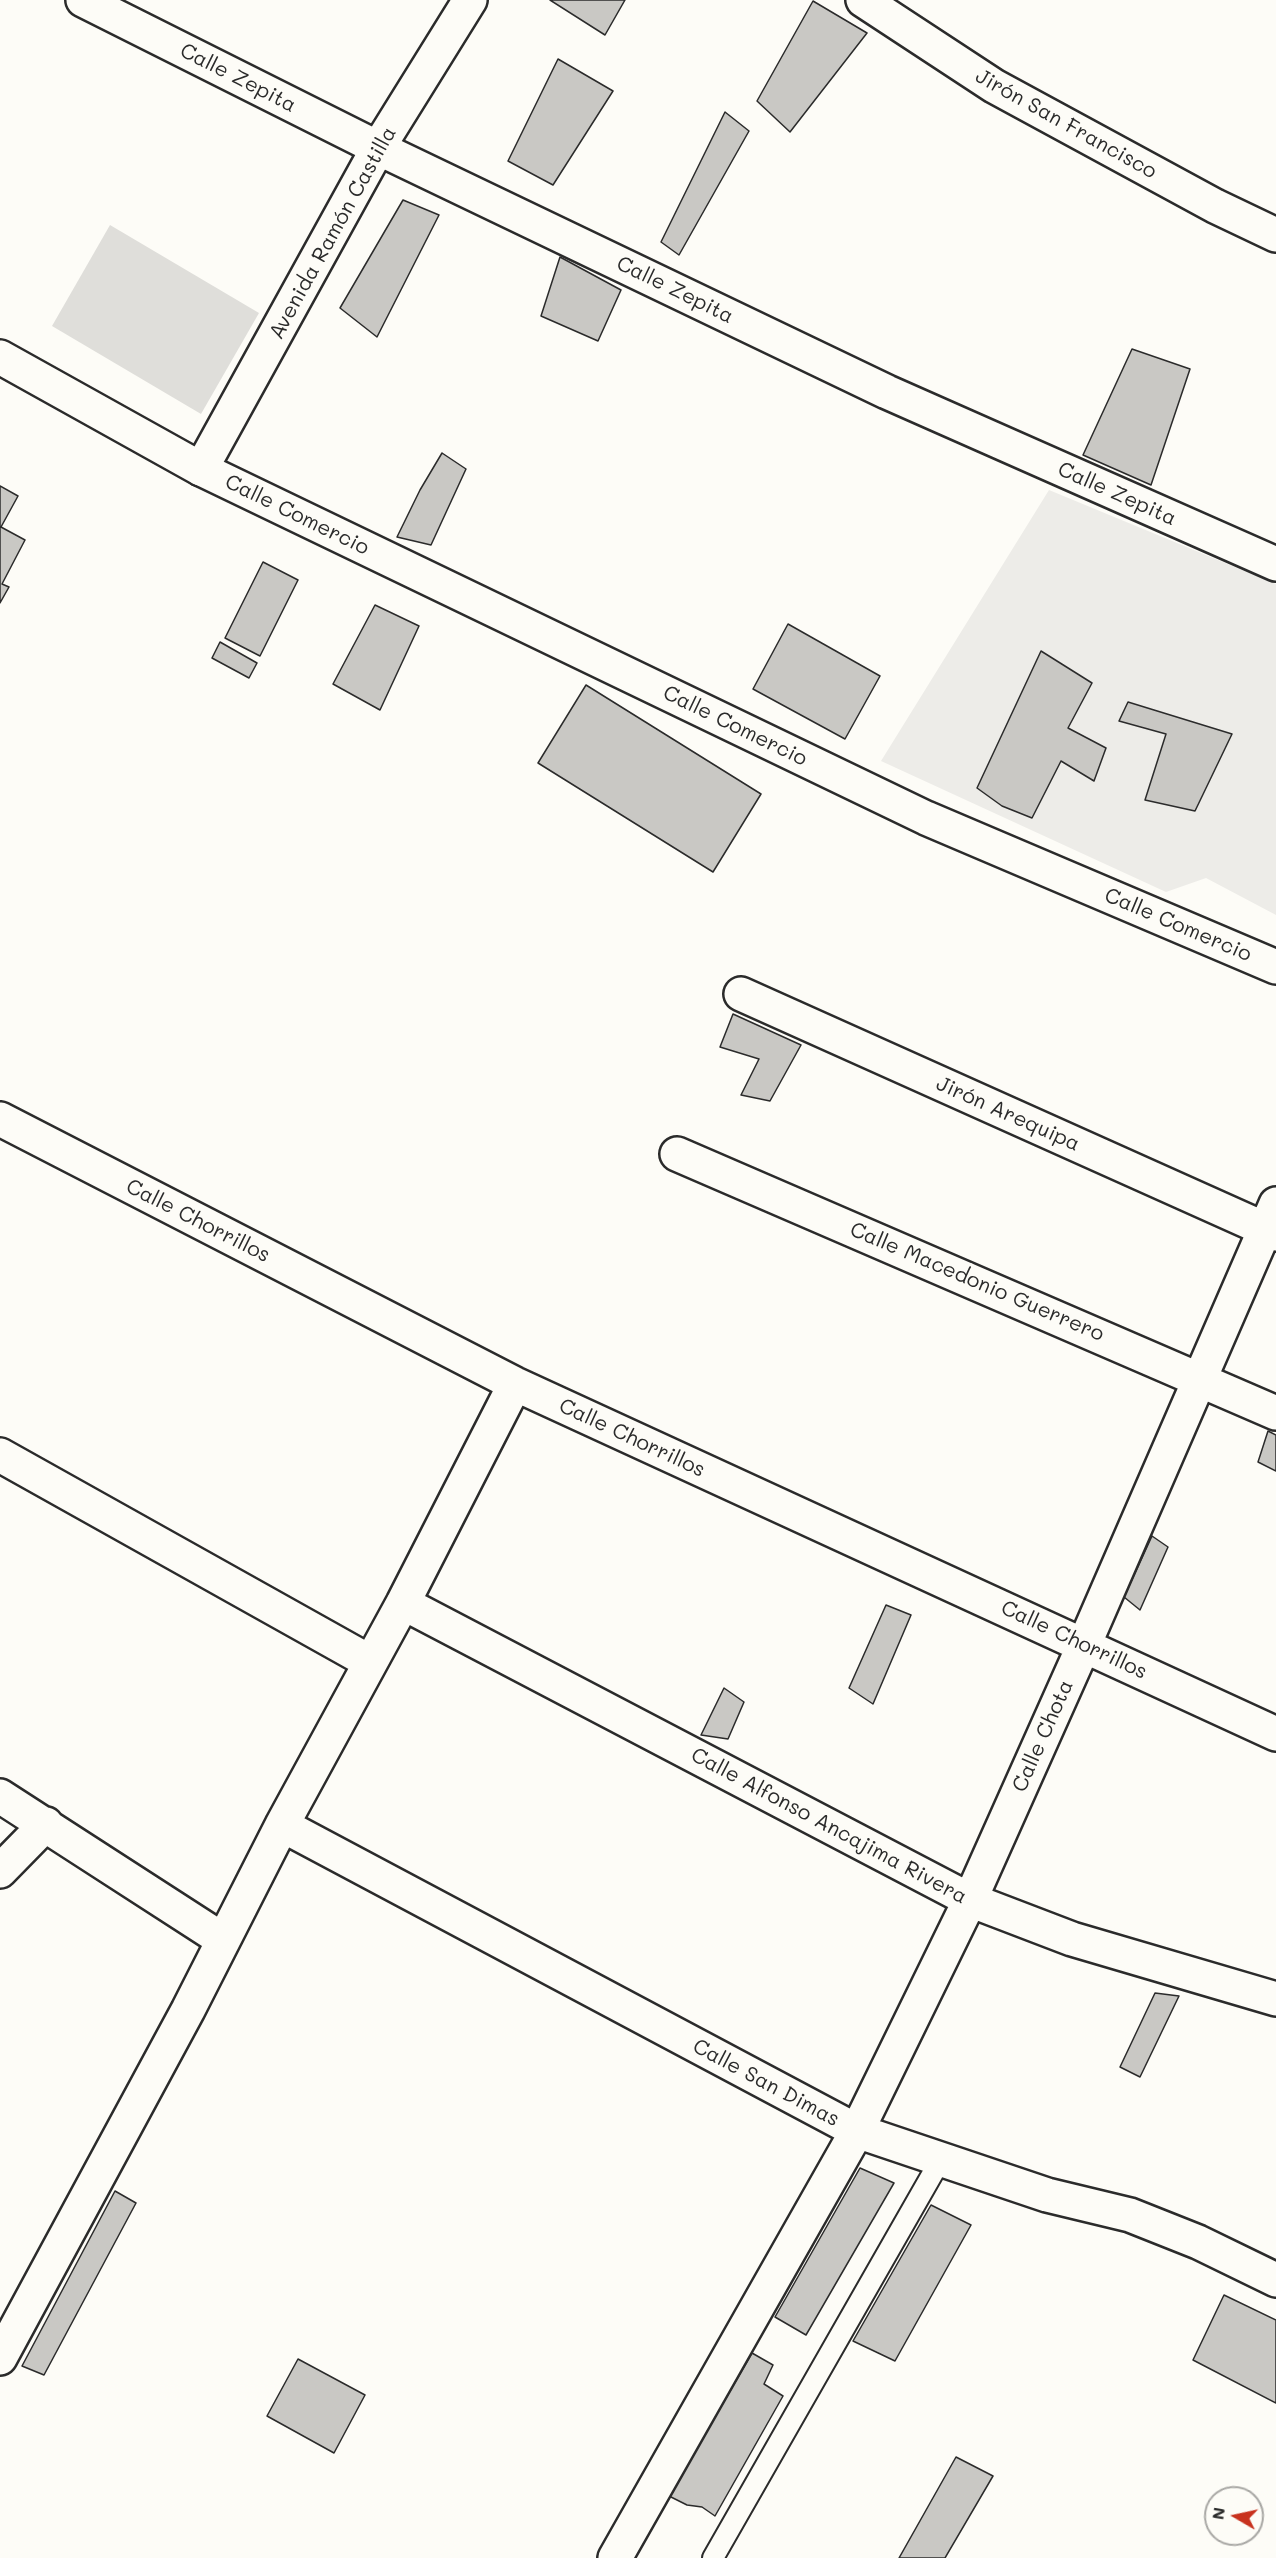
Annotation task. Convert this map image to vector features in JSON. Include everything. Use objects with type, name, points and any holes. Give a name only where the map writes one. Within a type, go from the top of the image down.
[{"type":"street","name":"Calle Zepita","points":[[82,0],[378,148],[887,392],[1276,564]]},
{"type":"street","name":"Avenida Ramón Castilla","points":[[201,469],[378,148],[470,0]]},
{"type":"street","name":"Jirón San Francisco","points":[[863,0],[994,86],[1215,206],[1276,235]]},
{"type":"street","name":"Calle Comercio","points":[[0,357],[201,469],[926,818],[1276,967]]},
{"type":"street","name":"Jirón Arequipa","points":[[741,994],[1272,1222]]},
{"type":"street","name":"Calle Chorrillos","points":[[0,1119],[515,1384],[1276,1734]]},
{"type":"street","name":"Calle Macedonio Guerrero","points":[[677,1154],[1200,1378],[1276,1413]]},
{"type":"street","name":"Calle Chota","points":[[615,2558],[857,2131],[970,1900],[1200,1378],[1272,1222]]},
{"type":"street","points":[[0,2358],[282,1825],[403,1603],[515,1384]]},
{"type":"street","points":[[0,1455],[370,1662]]},
{"type":"street","name":"Calle Alfonso Ancajima Rivera","points":[[403,1603],[970,1900],[1072,1939],[1276,1998]]},
{"type":"street","points":[[0,1796],[223,1940]]},
{"type":"street","points":[[0,1870],[46,1824]]},
{"type":"street","name":"Calle San Dimas","points":[[282,1825],[857,2131],[1047,2195],[1130,2216],[1198,2242],[1276,2280]]},
{"type":"lane","points":[[713,2558],[941,2159]]},
{"type":"shaded area","points":[[110,225],[259,313],[201,414],[52,326]]},
{"type":"shaded area","points":[[1049,490],[1276,584],[1276,915],[1206,878],[1166,892],[881,761]]},
{"type":"building","points":[[550,0],[625,0],[605,35]]},
{"type":"building","points":[[813,1],[867,33],[790,132],[757,101]]},
{"type":"building","points":[[558,59],[613,91],[553,185],[508,161]]},
{"type":"building","points":[[725,112],[749,131],[679,255],[661,242]]},
{"type":"building","points":[[403,200],[439,215],[377,337],[340,308]]},
{"type":"building","points":[[560,257],[621,290],[598,341],[541,316]]},
{"type":"building","points":[[1132,349],[1190,369],[1151,485],[1083,455]]},
{"type":"building","points":[[442,453],[466,469],[431,545],[397,537],[420,490]]},
{"type":"building","points":[[0,486],[18,496],[1,527],[25,540],[2,584],[9,587],[0,603]]},
{"type":"building","points":[[263,562],[298,580],[260,656],[225,638]]},
{"type":"building","points":[[375,605],[419,626],[380,710],[333,684]]},
{"type":"building","points":[[788,624],[880,676],[845,739],[753,689]]},
{"type":"building","points":[[220,642],[257,663],[249,678],[212,658]]},
{"type":"building","points":[[1041,651],[1092,683],[1068,728],[1106,748],[1094,781],[1061,761],[1032,818],[1002,806],[977,788]]},
{"type":"building","points":[[586,685],[761,794],[713,872],[538,763]]},
{"type":"building","points":[[1128,702],[1232,734],[1195,811],[1145,800],[1166,734],[1119,721]]},
{"type":"building","points":[[733,1014],[801,1045],[770,1101],[741,1095],[759,1059],[720,1047]]},
{"type":"building","points":[[1268,1431],[1276,1435],[1276,1471],[1258,1462]]},
{"type":"building","points":[[1152,1536],[1168,1547],[1140,1610],[1124,1597]]},
{"type":"building","points":[[886,1605],[911,1615],[873,1704],[849,1688]]},
{"type":"building","points":[[724,1688],[744,1702],[728,1739],[701,1735]]},
{"type":"building","points":[[1155,1993],[1179,1996],[1140,2077],[1120,2067]]},
{"type":"building","points":[[860,2168],[894,2183],[806,2335],[775,2317]]},
{"type":"building","points":[[115,2191],[136,2203],[44,2375],[22,2366]]},
{"type":"building","points":[[931,2205],[971,2225],[895,2361],[853,2341]]},
{"type":"building","points":[[1224,2295],[1276,2320],[1276,2403],[1193,2360]]},
{"type":"building","points":[[752,2353],[773,2365],[764,2384],[783,2396],[715,2516],[702,2507],[687,2505],[669,2496]]},
{"type":"building","points":[[298,2359],[365,2395],[334,2453],[267,2416]]},
{"type":"building","points":[[956,2457],[993,2476],[945,2558],[899,2558]]}]
